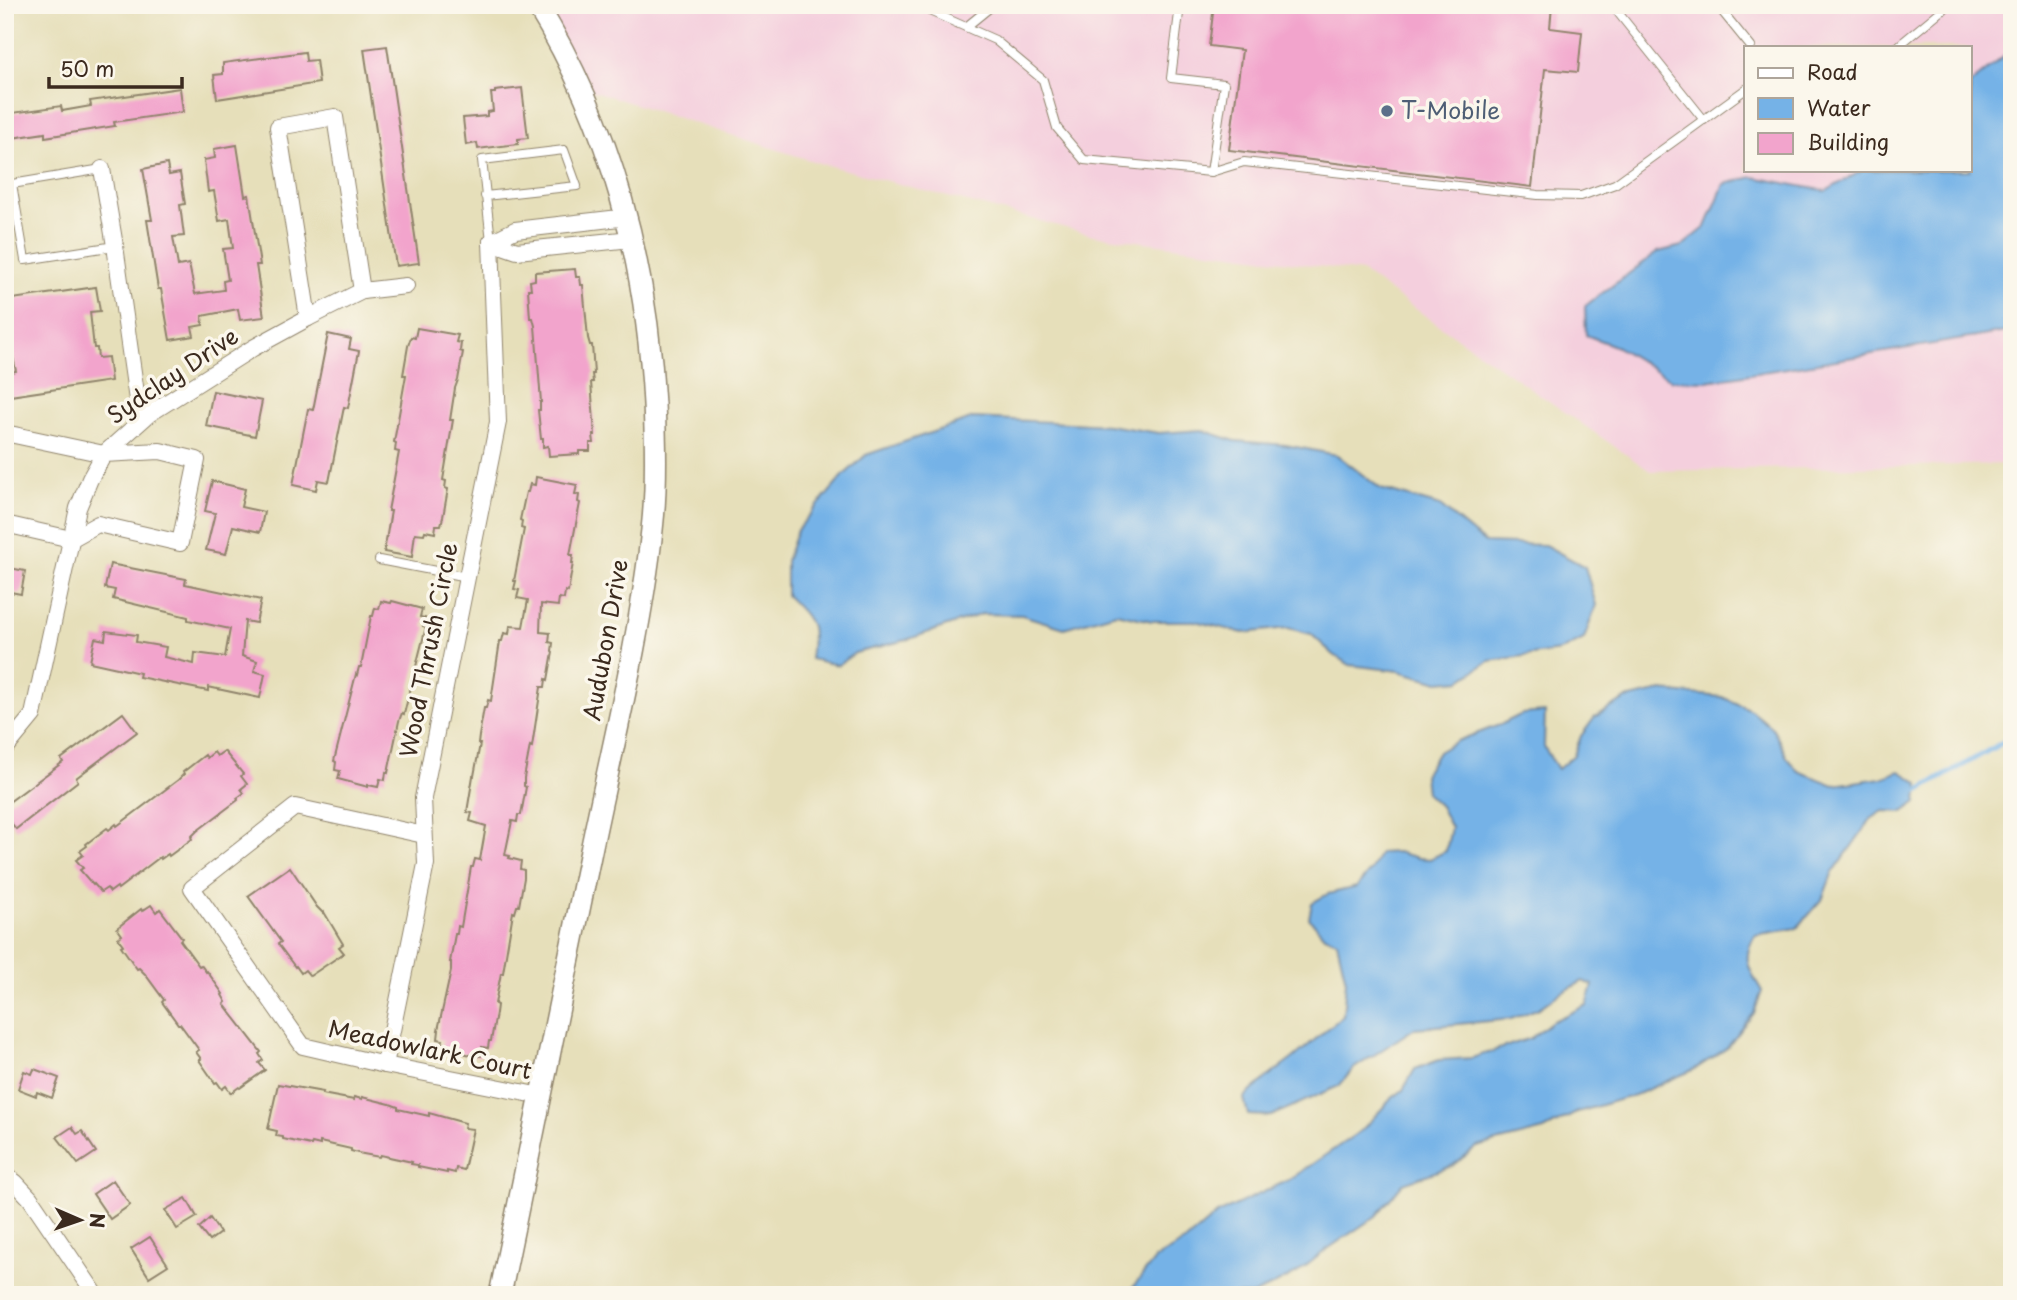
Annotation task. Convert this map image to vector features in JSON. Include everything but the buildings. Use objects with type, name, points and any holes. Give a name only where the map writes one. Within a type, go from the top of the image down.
[{"type":"street","name":"Audubon Drive","points":[[500,1295],[634,649],[652,526],[655,464],[653,375],[648,328],[628,217],[603,138],[581,87],[537,5]]},
{"type":"street","points":[[308,318],[278,127],[335,117],[362,291]]},
{"type":"street","points":[[102,169],[140,421]]},
{"type":"street","points":[[491,242],[515,230],[628,217]]},
{"type":"street","points":[[491,242],[517,251],[631,239]]},
{"type":"street","name":"Wood Thrush Circle","points":[[385,1065],[426,864],[423,798],[498,422],[491,242]]},
{"type":"street","name":"Sydclay Drive","points":[[5,749],[33,715],[78,508],[104,454],[140,421],[253,348],[362,291],[406,286]]},
{"type":"street","points":[[5,433],[104,454],[160,451],[197,460],[180,543],[98,524],[71,539],[5,524]]},
{"type":"street","name":"Meadowlark Court","points":[[424,835],[295,807],[192,888],[303,1046],[541,1096]]},
{"type":"street","points":[[5,1176],[15,1182],[30,1198],[96,1295]]},
{"type":"lane","points":[[916,5],[995,40],[1043,80],[1057,128],[1084,160],[1211,172],[1244,162],[1538,195],[1581,196],[1615,184],[1744,90]]},
{"type":"lane","points":[[966,27],[993,5]]},
{"type":"lane","points":[[1180,5],[1171,78],[1224,84],[1211,172]]},
{"type":"lane","points":[[1612,5],[1704,120]]},
{"type":"lane","points":[[1717,5],[1750,46]]},
{"type":"lane","points":[[1899,46],[1948,5]]},
{"type":"lane","points":[[485,196],[577,186],[564,150],[482,160],[485,196],[491,242]]},
{"type":"lane","points":[[102,169],[12,184],[24,260],[115,246]]},
{"type":"lane","points":[[379,560],[467,578]]},
{"type":"shaded area","points":[[537,5],[2012,5],[2012,464],[1650,471],[1362,272],[1093,235],[819,163],[581,87]]},
{"type":"water","points":[[2012,50],[2012,331],[1707,381],[1672,380],[1617,347],[1586,335],[1585,306],[1658,252],[1682,246],[1706,227],[1724,184],[1753,177],[1826,191],[1859,172],[1972,172],[1972,82]]},
{"type":"water","points":[[974,418],[1108,425],[1159,433],[1202,430],[1235,441],[1286,445],[1337,455],[1381,489],[1440,506],[1485,543],[1545,545],[1585,567],[1596,605],[1584,639],[1560,651],[1489,661],[1461,680],[1439,682],[1399,671],[1350,665],[1334,655],[1311,634],[1288,628],[1243,633],[1195,621],[1152,621],[1116,613],[1064,628],[1022,615],[982,614],[906,640],[855,653],[838,665],[810,659],[810,623],[786,595],[786,561],[797,530],[844,475],[866,455]]},
{"type":"water","points":[[1661,691],[1722,697],[1751,710],[1773,729],[1787,757],[1798,771],[1834,785],[1881,778],[1900,771],[1919,783],[1917,802],[1903,812],[1883,811],[1871,819],[1832,874],[1822,900],[1797,928],[1755,935],[1748,951],[1748,964],[1762,991],[1754,1013],[1727,1048],[1695,1069],[1635,1095],[1578,1112],[1544,1130],[1477,1147],[1452,1166],[1403,1183],[1376,1216],[1297,1273],[1252,1295],[1127,1295],[1155,1259],[1186,1241],[1217,1214],[1289,1180],[1362,1130],[1403,1090],[1415,1069],[1439,1060],[1472,1058],[1531,1038],[1551,1022],[1587,1005],[1593,985],[1583,981],[1539,1008],[1511,1019],[1415,1028],[1353,1069],[1339,1086],[1271,1116],[1248,1115],[1244,1098],[1343,1016],[1346,981],[1337,941],[1324,936],[1309,918],[1312,903],[1328,894],[1357,887],[1380,853],[1397,852],[1430,859],[1446,851],[1451,828],[1440,806],[1426,793],[1424,775],[1438,752],[1457,741],[1522,714],[1545,712],[1544,747],[1558,769],[1574,755],[1581,736],[1595,717],[1626,699]]},
{"type":"waterway","points":[[1918,791],[2012,737]]},
{"type":"place","name":"T-Mobile","points":[[1387,111]]}]
